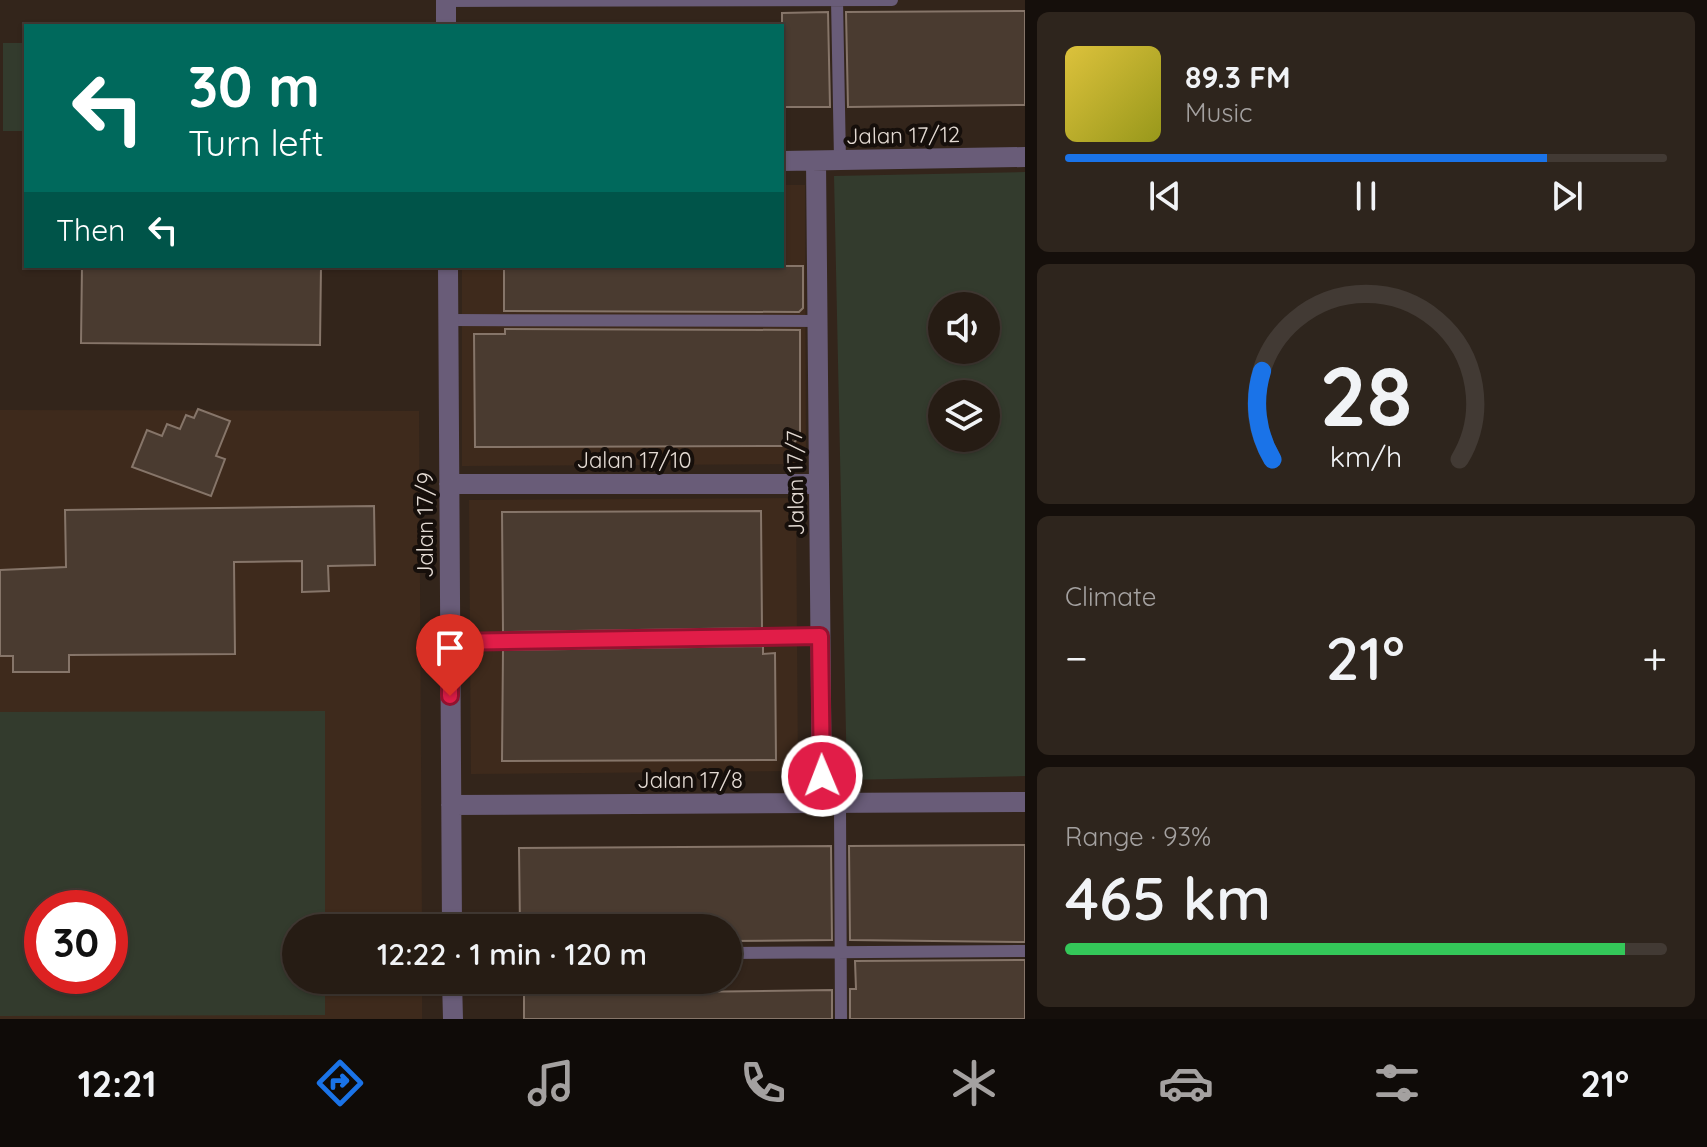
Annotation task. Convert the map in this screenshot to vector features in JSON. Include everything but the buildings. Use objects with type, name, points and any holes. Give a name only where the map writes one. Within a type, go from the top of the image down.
[{"type":"street","points":[[446,0],[446,24]]},
{"type":"street","name":"Jalan 17/12","points":[[784,161],[1025,157]]},
{"type":"street","name":"Jalan 17/7","points":[[816,161],[820,636],[831,804]]},
{"type":"street","name":"Jalan 17/9","points":[[448,268],[452,914]]},
{"type":"street","name":"Jalan 17/10","points":[[449,484],[819,484]]},
{"type":"street","name":"Jalan 17/8","points":[[451,805],[1025,802]]},
{"type":"street","points":[[452,994],[453,1019]]},
{"type":"lane","points":[[446,0],[892,0]]},
{"type":"lane","points":[[837,0],[840,160]]},
{"type":"lane","points":[[448,320],[818,321]]},
{"type":"lane","points":[[450,642],[820,636]]},
{"type":"lane","points":[[831,804],[841,952],[841,1019]]},
{"type":"lane","points":[[742,953],[1025,951]]},
{"type":"shaded area","points":[[784,185],[805,185],[806,464],[462,466],[462,268],[784,268]]},
{"type":"shaded area","points":[[0,410],[419,411],[422,914],[282,914],[282,994],[422,994],[422,1019],[0,1019]]},
{"type":"shaded area","points":[[796,498],[798,771],[471,774],[469,500]]},
{"type":"green space","points":[[3,43],[24,43],[24,131],[3,131]]},
{"type":"green space","points":[[1025,172],[1025,776],[847,780],[834,176]]},
{"type":"green space","points":[[325,711],[325,914],[282,914],[282,994],[325,994],[325,1015],[0,1016],[0,712]]},
{"type":"route","points":[[450,696],[450,642],[820,636],[822,776]]}]
